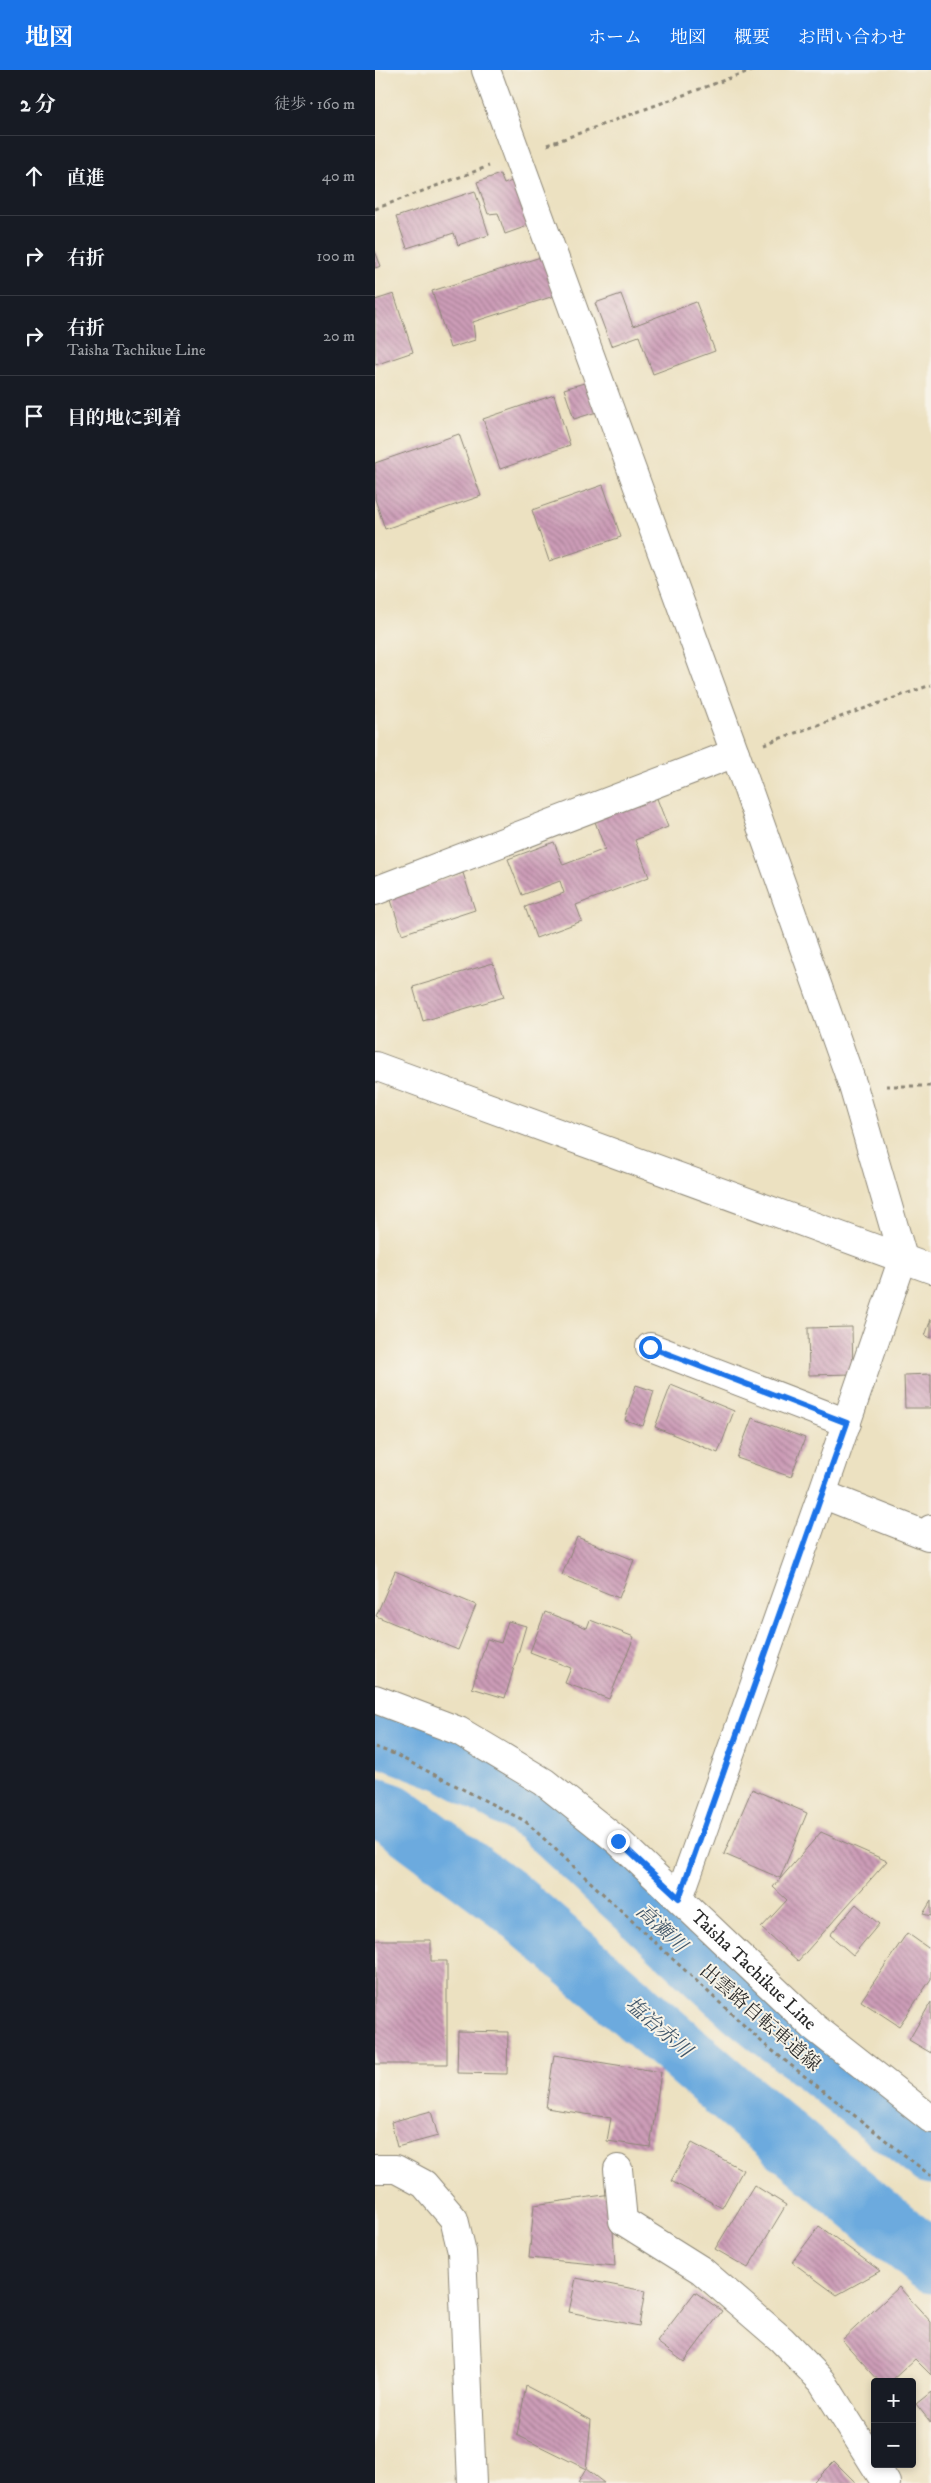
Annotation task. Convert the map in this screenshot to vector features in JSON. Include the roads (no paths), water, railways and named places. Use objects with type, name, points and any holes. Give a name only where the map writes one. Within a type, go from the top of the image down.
[{"type":"street","points":[[486,70],[735,754],[853,1086],[903,1258],[847,1423],[679,1898]]},
{"type":"street","points":[[375,891],[735,754]]},
{"type":"street","points":[[375,1066],[671,1176],[931,1269]]},
{"type":"street","points":[[650,1347],[847,1423]]},
{"type":"street","points":[[822,1494],[928,1536],[931,1528]]},
{"type":"street","name":"Taisha Tachikue Line","points":[[375,1699],[459,1731],[544,1782],[618,1841],[813,2027],[931,2119]]},
{"type":"street","points":[[375,2169],[396,2169],[424,2184],[454,2218],[462,2252],[472,2483]]},
{"type":"street","points":[[618,2169],[623,2221],[701,2270],[781,2339],[822,2381],[886,2483]]},
{"type":"waterway","name":"高瀬川","points":[[375,1734],[449,1762],[537,1813],[743,2005],[931,2154]]},
{"type":"waterway","name":"塩冶赤川","points":[[375,1808],[392,1814],[508,1900],[729,2092],[931,2262]]}]
